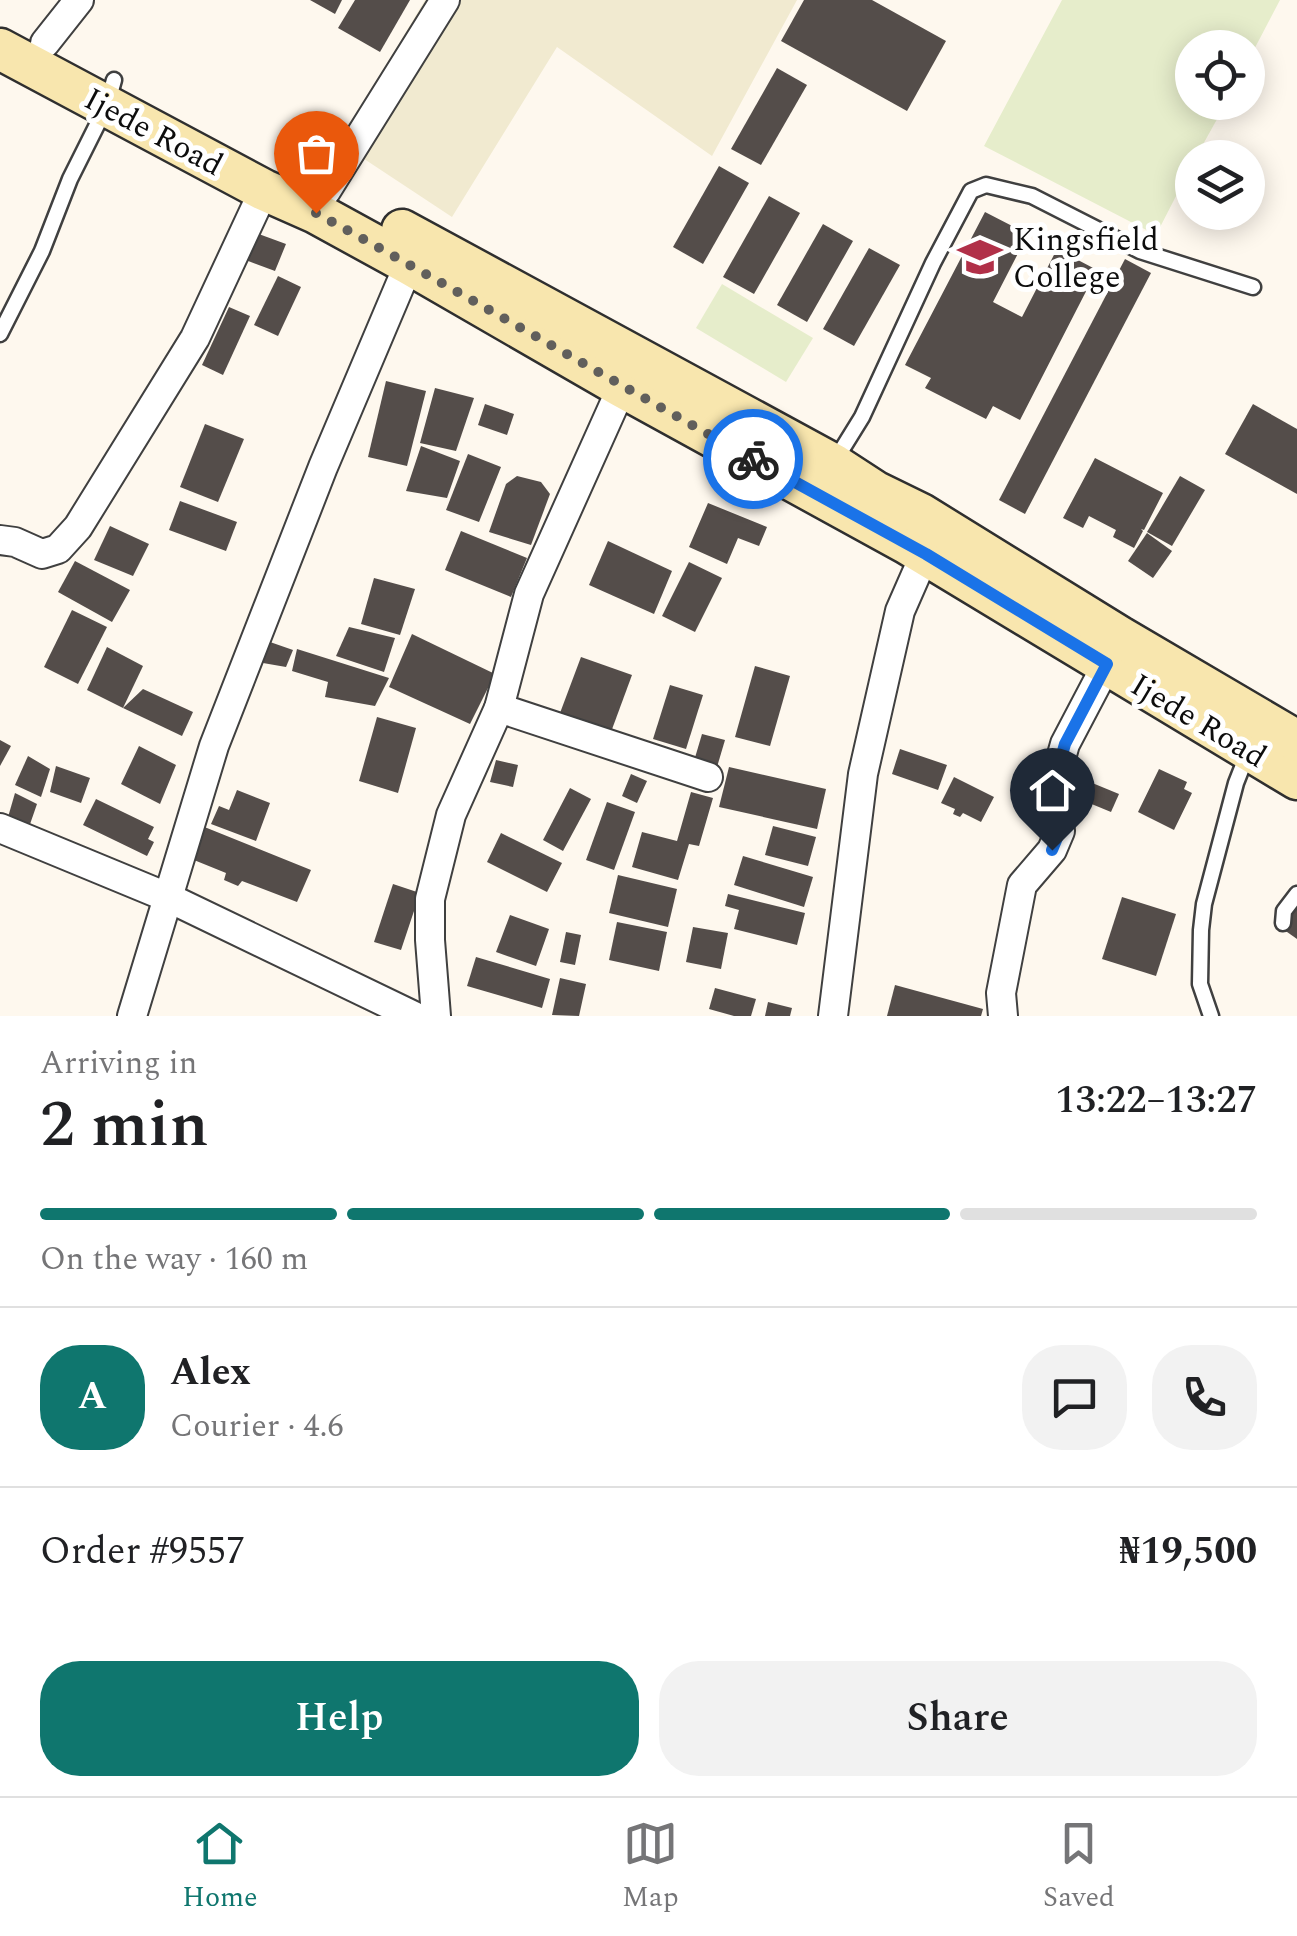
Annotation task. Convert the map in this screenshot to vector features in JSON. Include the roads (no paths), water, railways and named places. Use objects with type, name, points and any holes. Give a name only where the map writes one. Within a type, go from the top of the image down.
[{"type":"main road","name":"Ijede Road","points":[[0,20],[45,43],[110,92],[264,190],[316,213],[409,264],[622,388],[821,476],[876,492],[936,523],[1297,741]]},
{"type":"main road","name":"Ijede Road","points":[[0,49],[110,92],[274,166],[436,248],[821,476],[926,554],[1297,779]]},
{"type":"street","points":[[45,43],[79,0]]},
{"type":"street","points":[[326,191],[444,0]]},
{"type":"street","points":[[0,540],[42,554],[58,548],[78,526],[195,338],[264,190]]},
{"type":"street","points":[[132,1016],[214,746],[323,466],[409,264]]},
{"type":"street","points":[[436,1016],[430,899],[451,815],[498,708],[529,594],[622,388]]},
{"type":"street","points":[[833,1016],[863,774],[900,611],[926,554]]},
{"type":"street","points":[[1003,1016],[1002,994],[1022,885],[1052,850],[1060,831],[1054,783],[1065,744],[1107,664]]},
{"type":"street","points":[[498,708],[708,776]]},
{"type":"street","points":[[0,828],[167,898],[414,1016]]},
{"type":"lane","points":[[0,334],[42,252],[110,92]]},
{"type":"lane","points":[[821,476],[862,417],[970,191],[986,185],[1032,196],[1140,252],[1253,287]]},
{"type":"lane","points":[[1212,1016],[1200,984],[1204,904],[1236,782],[1250,750]]},
{"type":"lane","points":[[1283,923],[1284,912],[1297,894]]},
{"type":"place","name":"Kingsfield College","points":[[980,257]]}]
